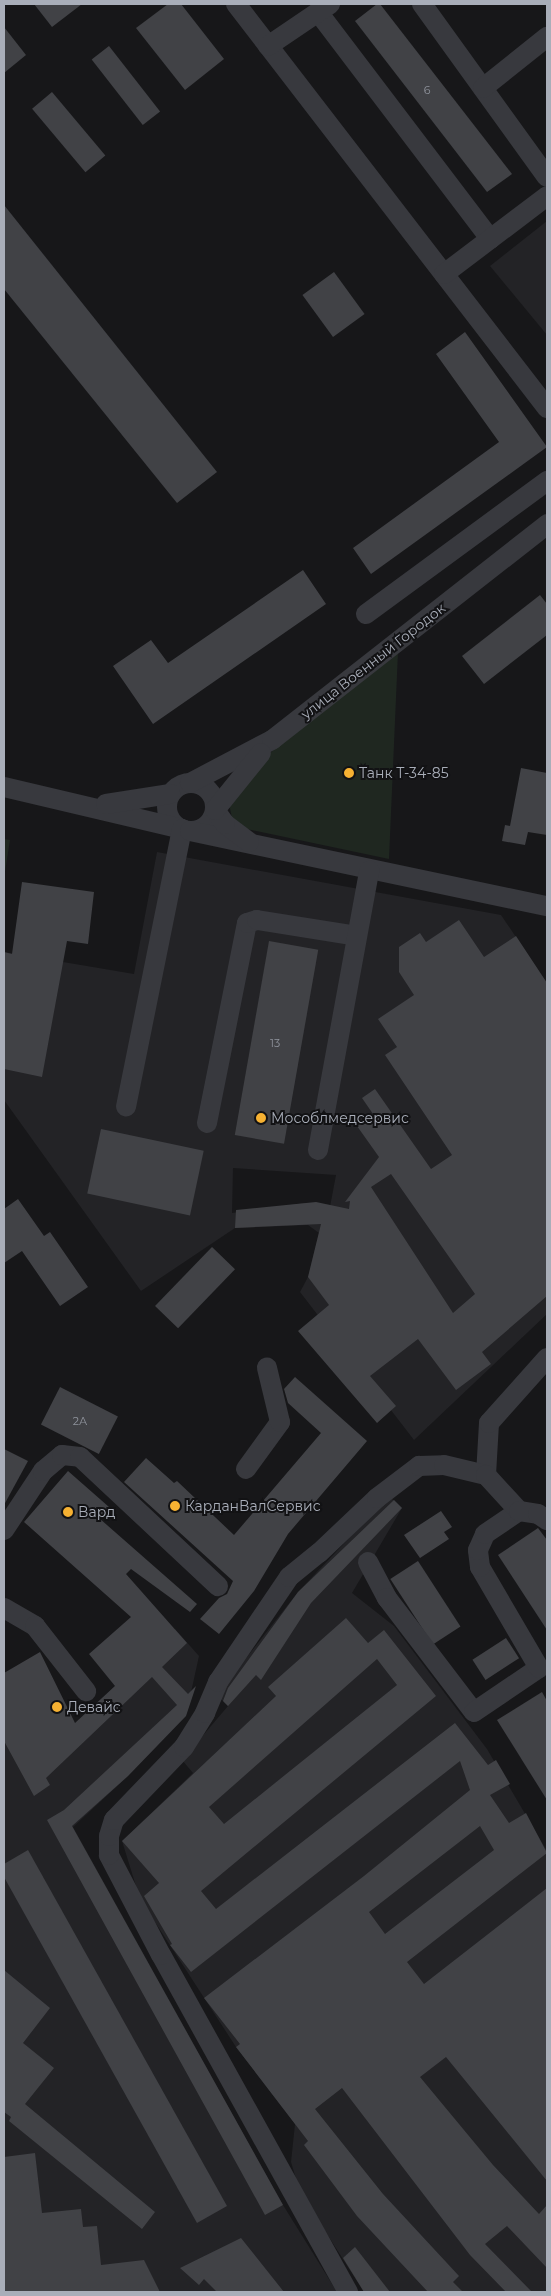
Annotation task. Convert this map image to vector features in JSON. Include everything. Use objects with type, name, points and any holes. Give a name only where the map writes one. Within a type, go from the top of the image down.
[{"type":"street","points":[[236,4],[547,408]]},
{"type":"street","points":[[422,4],[547,177]]},
{"type":"street","points":[[268,46],[324,8],[490,239]]},
{"type":"street","points":[[483,88],[547,37]]},
{"type":"street","points":[[444,274],[547,196]]},
{"type":"street","points":[[366,614],[547,481]]},
{"type":"street","name":"улица Военный Городок","points":[[190,783],[272,740],[547,524]]},
{"type":"street","points":[[186,830],[208,824],[214,810],[230,788],[272,740]]},
{"type":"street","points":[[186,830],[168,816],[166,805],[170,794],[178,786],[190,783],[208,791],[214,810],[239,836],[256,846]]},
{"type":"street","points":[[4,787],[91,805],[256,846],[545,909]]},
{"type":"street","points":[[91,805],[170,794]]},
{"type":"street","points":[[126,1106],[186,830]]},
{"type":"street","points":[[318,1150],[369,871]]},
{"type":"street","points":[[207,1123],[247,923],[257,920],[357,936]]},
{"type":"street","points":[[486,1475],[489,1423],[547,1358]]},
{"type":"street","points":[[246,1468],[280,1422],[266,1368]]},
{"type":"street","points":[[4,1530],[43,1472],[62,1455],[80,1457],[218,1586]]},
{"type":"street","points":[[348,2292],[161,1955],[109,1855],[109,1836],[114,1820],[184,1747],[205,1713],[218,1682],[288,1577],[319,1553],[377,1498],[419,1466],[444,1465],[486,1475],[519,1511],[538,1514],[547,1520]]},
{"type":"street","points":[[368,1562],[387,1598],[474,1712],[543,1674],[480,1567],[478,1550],[485,1534],[519,1511]]},
{"type":"street","points":[[4,1608],[35,1626],[86,1691]]},
{"type":"shaded area","points":[[547,221],[547,335],[490,266]]},
{"type":"shaded area","points":[[398,652],[389,859],[242,828],[232,818],[229,804],[269,754],[295,730]]},
{"type":"shaded area","points":[[4,839],[10,840],[4,878]]},
{"type":"shaded area","points":[[157,852],[501,915],[547,983],[547,1314],[414,1440],[300,1292],[308,1277],[319,1233],[308,1225],[235,1228],[141,1291],[4,1100],[4,952],[134,974]],"holes":[[[233,1168],[336,1175],[329,1212],[305,1203],[232,1213]]]},
{"type":"shaded area","points":[[389,1496],[402,1508],[352,1593],[394,1626],[487,1749],[547,1851],[547,2292],[364,2292],[300,2192],[291,2162],[295,2124],[236,2047],[140,1899],[122,1841],[193,1773],[182,1760],[228,1706],[217,1695],[298,1592]]},
{"type":"shaded area","points":[[175,1629],[199,1656],[186,1715],[128,1776],[73,1827],[283,2205],[337,2292],[4,2292],[4,1703],[36,1761]]},
{"type":"building","points":[[34,4],[82,4],[52,27]]},
{"type":"building","points":[[168,4],[181,4],[224,59],[185,90],[136,28]]},
{"type":"building","points":[[377,4],[380,4],[512,174],[487,192],[355,21]]},
{"type":"building","points":[[4,27],[26,55],[4,73]]},
{"type":"building","points":[[109,46],[160,111],[143,125],[92,60]]},
{"type":"building","points":[[52,92],[105,156],[85,172],[32,109]]},
{"type":"building","points":[[4,205],[217,472],[177,503],[4,289]]},
{"type":"building","points":[[334,272],[365,314],[333,337],[302,295]]},
{"type":"building","points":[[465,332],[547,447],[371,574],[353,548],[499,442],[436,354]]},
{"type":"building","points":[[303,570],[326,604],[153,724],[113,666],[151,640],[168,663]]},
{"type":"building","points":[[540,595],[547,604],[547,635],[484,684],[462,656]]},
{"type":"building","points":[[521,768],[547,773],[547,835],[528,832],[525,845],[502,841],[505,825],[510,826]]},
{"type":"building","points":[[22,882],[94,892],[88,944],[67,941],[42,1077],[4,1069],[4,952],[12,954]]},
{"type":"building","points":[[459,920],[484,957],[516,936],[547,983],[547,1296],[482,1352],[491,1364],[456,1390],[418,1339],[370,1376],[396,1406],[377,1423],[298,1331],[329,1305],[308,1277],[321,1224],[235,1228],[236,1210],[316,1202],[349,1209],[350,1201],[345,1202],[379,1157],[357,1126],[373,1114],[362,1098],[375,1089],[431,1169],[452,1155],[385,1055],[397,1047],[378,1019],[414,995],[399,972],[399,947],[420,933],[426,942]],"holes":[[[391,1174],[475,1294],[453,1313],[371,1187]]]},
{"type":"building","points":[[269,941],[318,950],[284,1144],[235,1135]]},
{"type":"building","points":[[101,1129],[204,1151],[190,1215],[87,1194]]},
{"type":"building","points":[[18,1199],[44,1236],[50,1232],[88,1287],[60,1306],[22,1251],[4,1263],[4,1209]]},
{"type":"building","points":[[212,1247],[235,1269],[178,1328],[155,1306]]},
{"type":"building","points":[[295,1377],[367,1441],[288,1534],[254,1591],[219,1634],[200,1619],[219,1598],[227,1594],[233,1581],[124,1482],[146,1458],[174,1483],[177,1481],[234,1535],[321,1433],[288,1403],[284,1389]]},
{"type":"building","points":[[60,1387],[118,1417],[99,1454],[41,1424]]},
{"type":"building","points":[[4,1449],[28,1461],[4,1505]]},
{"type":"building","points":[[68,1471],[109,1507],[99,1518],[197,1604],[190,1612],[131,1569],[126,1574],[187,1643],[162,1667],[188,1694],[196,1686],[186,1716],[128,1776],[72,1826],[283,2205],[265,2215],[47,1820],[64,1810],[177,1705],[152,1677],[46,1778],[50,1785],[34,1796],[4,1741],[4,1673],[40,1652],[75,1723],[115,1686],[89,1654],[131,1617],[24,1522]]},
{"type":"building","points":[[394,1500],[402,1508],[311,1603],[261,1680],[256,1675],[228,1706],[223,1701],[228,1688],[298,1592]]},
{"type":"building","points":[[441,1511],[452,1527],[444,1532],[449,1539],[420,1558],[404,1535]]},
{"type":"building","points":[[538,1528],[547,1540],[547,1630],[498,1555]]},
{"type":"building","points":[[418,1561],[460,1626],[433,1644],[390,1579]]},
{"type":"building","points":[[346,1618],[368,1643],[384,1630],[436,1696],[201,1891],[216,1909],[455,1723],[488,1765],[496,1760],[510,1784],[490,1795],[509,1823],[526,1813],[547,1853],[407,1962],[424,1984],[547,1888],[547,2181],[446,2057],[420,2077],[493,2165],[539,2214],[547,2205],[547,2268],[507,2226],[485,2244],[532,2292],[506,2292],[470,2255],[342,2088],[315,2109],[383,2194],[459,2276],[453,2282],[463,2292],[428,2292],[357,2216],[304,2145],[308,2141],[236,2047],[240,2044],[204,1998],[364,1876],[470,1790],[460,1761],[191,1972],[170,1945],[172,1944],[144,1896],[159,1883],[122,1841],[276,1696],[268,1687]],"holes":[[[377,1659],[397,1685],[224,1824],[209,1807]],[[480,1826],[494,1850],[385,1934],[369,1912]]]},
{"type":"building","points":[[506,1638],[519,1658],[486,1680],[472,1660]]},
{"type":"building","points":[[542,1692],[547,1701],[547,1800],[497,1720]]},
{"type":"building","points":[[28,1850],[227,2206],[197,2223],[4,1877],[4,1864]]},
{"type":"building","points":[[4,1970],[50,2008],[23,2043],[54,2068],[25,2104],[155,2212],[142,2229],[9,2121],[11,2117],[4,2112]]},
{"type":"building","points":[[35,2153],[42,2213],[81,2209],[83,2227],[97,2226],[101,2265],[144,2260],[160,2292],[4,2292],[4,2157]]},
{"type":"building","points":[[241,2238],[284,2292],[217,2292],[204,2279],[199,2285],[180,2268]]},
{"type":"building","points":[[355,2247],[390,2292],[364,2292],[343,2258]]},
{"type":"place","name":"Танк Т-34-85","points":[[349,773]]},
{"type":"place","name":"Мособлмедсервис","points":[[261,1118]]},
{"type":"place","name":"КарданВалСервис","points":[[175,1506]]},
{"type":"place","name":"Вард","points":[[68,1512]]},
{"type":"place","name":"Девайс","points":[[57,1707]]}]
